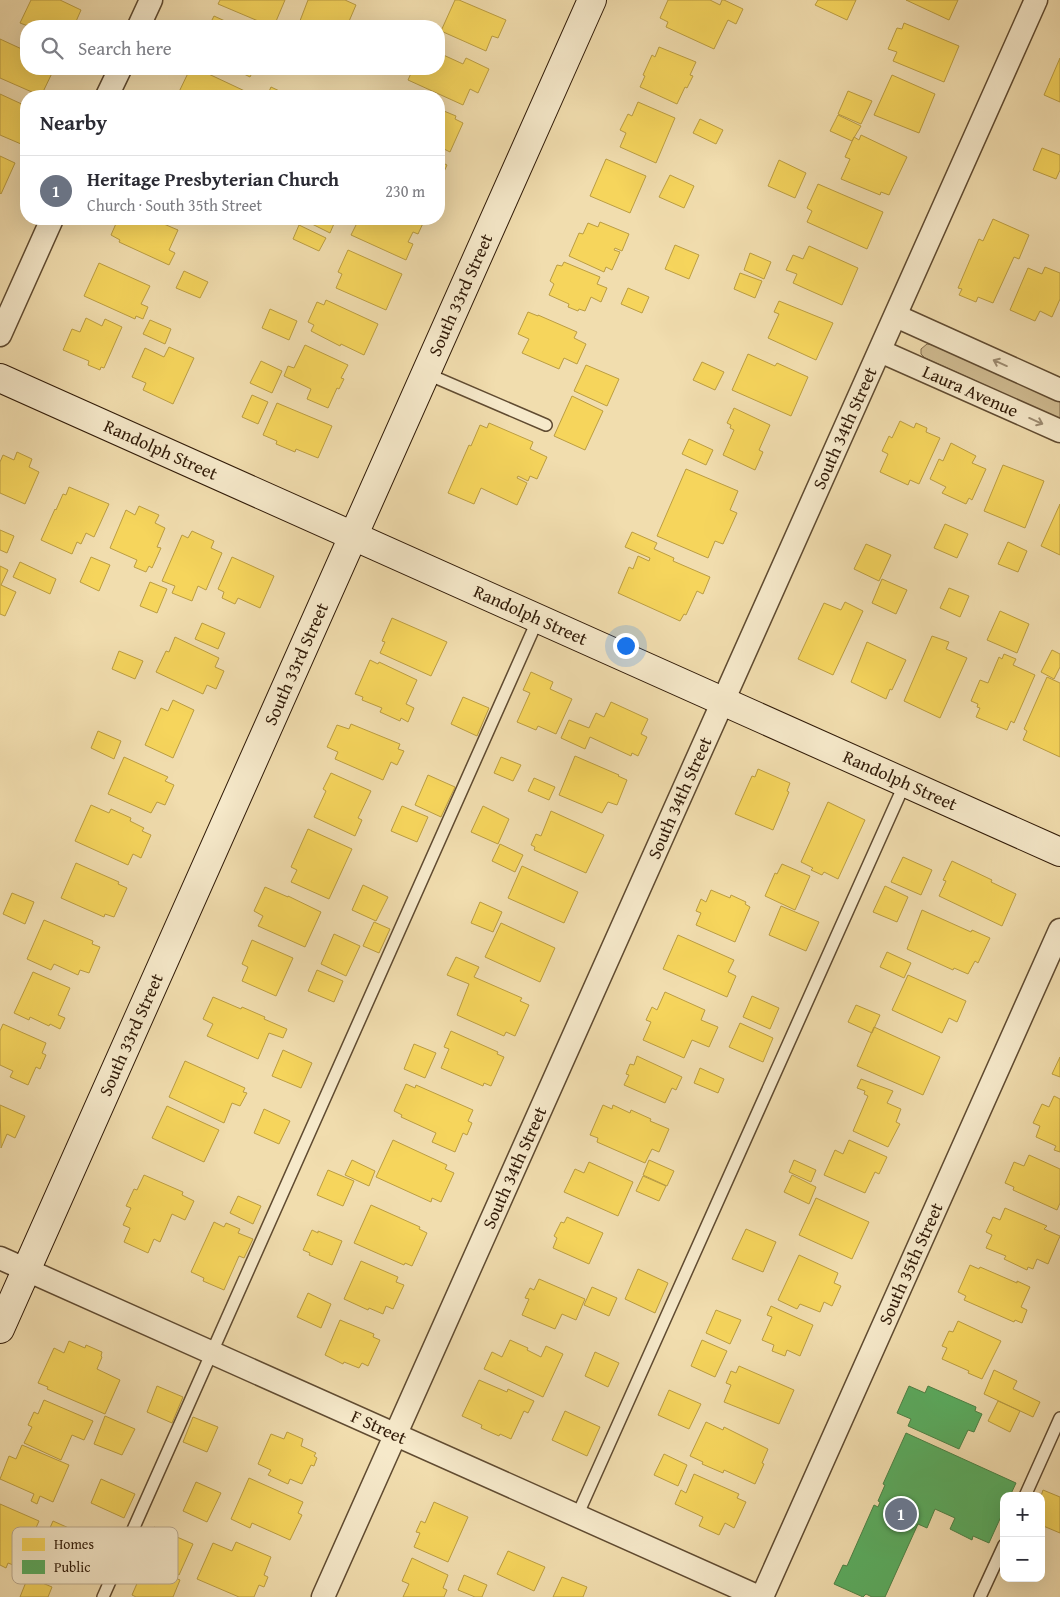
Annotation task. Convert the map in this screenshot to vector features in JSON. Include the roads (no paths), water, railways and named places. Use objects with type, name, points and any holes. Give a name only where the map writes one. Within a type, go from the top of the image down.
[{"type":"main road","name":"South 33rd Street","points":[[0,1329],[592,0]]},
{"type":"main road","name":"Randolph Street","points":[[0,378],[1060,852]]},
{"type":"street","points":[[142,20],[151,0]]},
{"type":"street","name":"South 34th Street","points":[[323,1597],[1036,0]]},
{"type":"street","points":[[110,90],[117,75]]},
{"type":"street","points":[[0,335],[49,225]]},
{"type":"street","points":[[896,316],[1060,390]]},
{"type":"street","name":"Laura Avenue","points":[[880,351],[1060,432]]},
{"type":"street","name":"South 35th Street","points":[[761,1597],[1060,930]]},
{"type":"street","name":"F Street","points":[[0,1258],[761,1597]]},
{"type":"lane","points":[[425,373],[546,425]]},
{"type":"lane","points":[[135,1527],[538,619]]},
{"type":"lane","points":[[578,1516],[905,783]]},
{"type":"lane","points":[[1028,1492],[1060,1418]]},
{"type":"lane","points":[[980,1597],[1000,1554]]},
{"type":"lane","points":[[103,1597],[109,1584]]},
{"type":"place","name":"Heritage Presbyterian Church","points":[[901,1514]]}]
